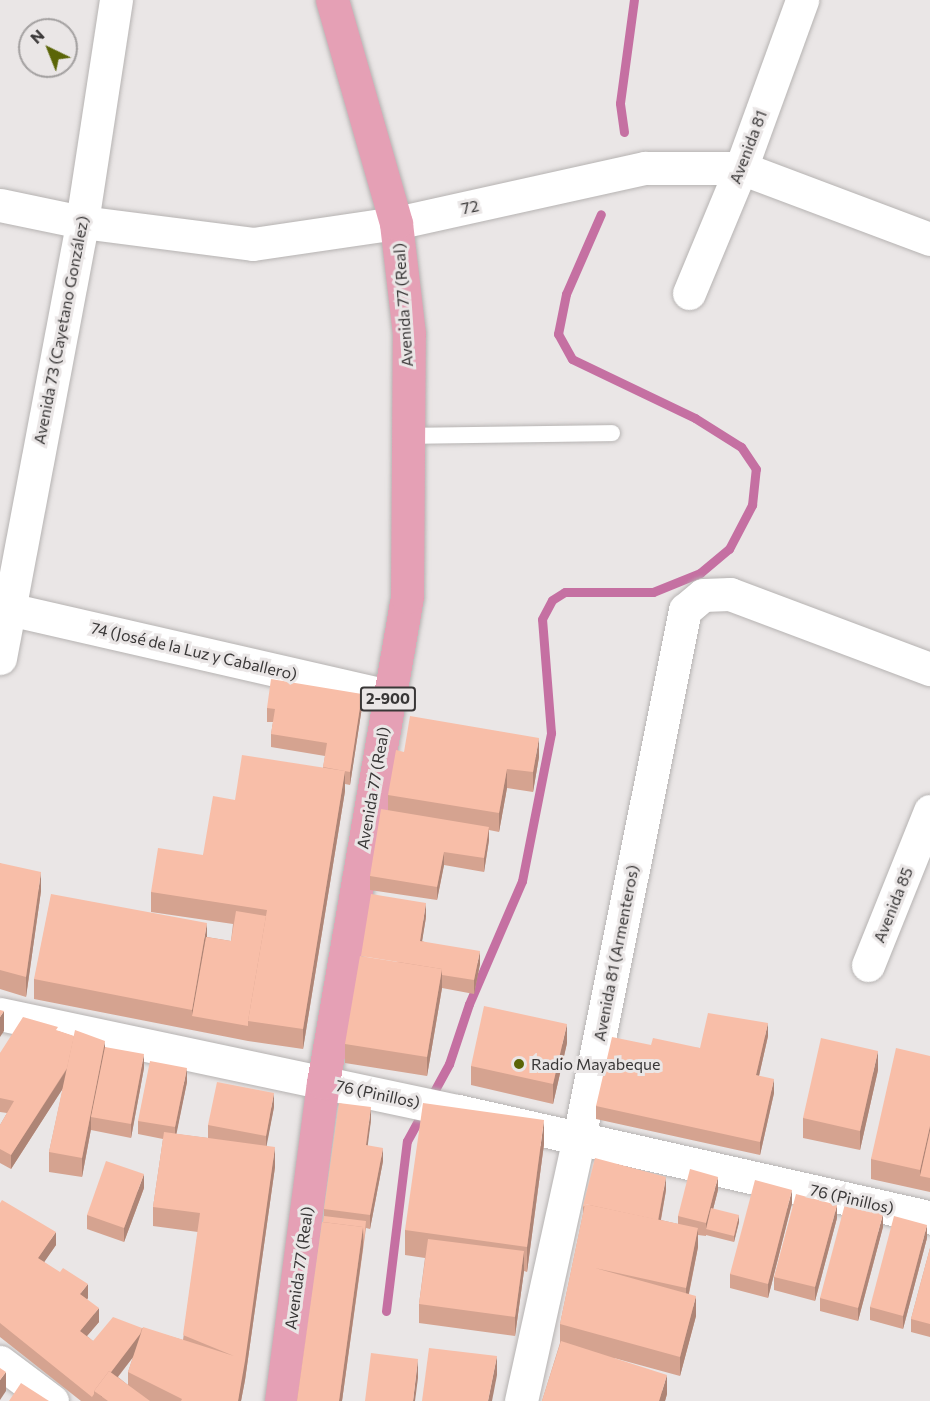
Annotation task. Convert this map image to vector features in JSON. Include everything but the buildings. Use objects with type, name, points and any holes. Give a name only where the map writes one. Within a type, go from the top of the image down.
[{"type":"main road","name":"Avenida 77 (Real)","points":[[281,1401],[323,1083],[388,696],[407,597],[408,334],[396,223],[332,0]]},
{"type":"street","name":"Avenida 73 (Cayetano González)","points":[[0,658],[4,608],[82,222],[116,0]]},
{"type":"street","name":"Avenida 81","points":[[689,293],[741,168],[802,0]]},
{"type":"street","name":"72","points":[[0,205],[82,222],[253,244],[396,223],[645,168],[741,168],[930,239]]},
{"type":"street","name":"Avenida 81 (Armenteros)","points":[[521,1401],[579,1138],[685,610],[703,595],[730,594],[930,669]]},
{"type":"street","name":"74 (José de la Luz y Caballero)","points":[[4,608],[388,696]]},
{"type":"street","name":"Avenida 85","points":[[868,965],[930,811]]},
{"type":"street","name":"76 (Pinillos)","points":[[0,1014],[458,1111],[930,1217]]},
{"type":"street","points":[[0,1362],[52,1401]]},
{"type":"lane","points":[[408,436],[612,433]]},
{"type":"waterway","points":[[624,132],[620,103],[634,0]]},
{"type":"waterway","points":[[386,1311],[407,1141],[449,1064],[469,1004],[522,881],[551,733],[542,619],[552,600],[565,592],[653,592],[700,573],[729,549],[752,505],[756,469],[741,447],[695,418],[572,359],[558,334],[566,294],[601,214]]},
{"type":"place","name":"Radio Mayabeque","points":[[519,1064]]}]
